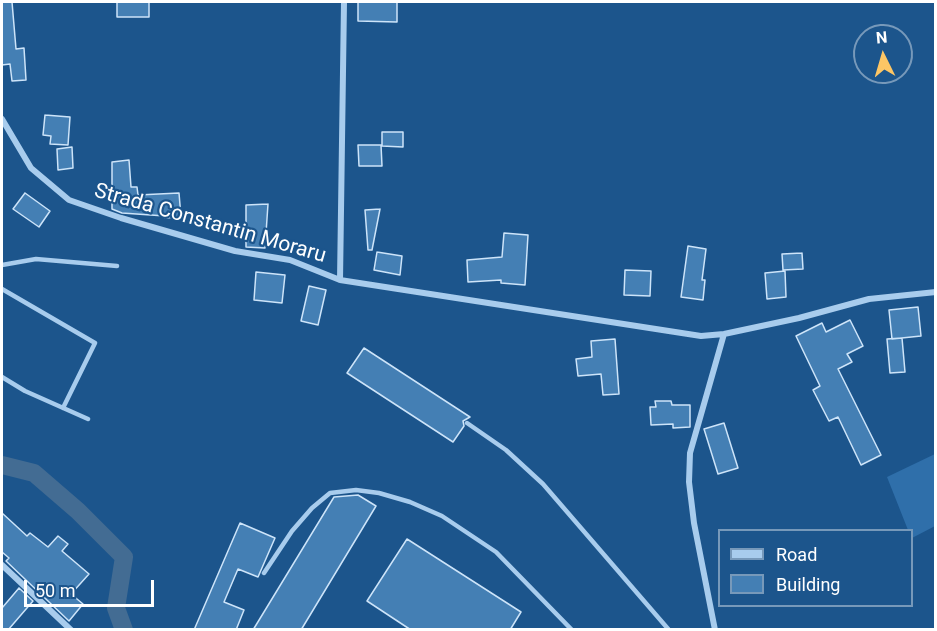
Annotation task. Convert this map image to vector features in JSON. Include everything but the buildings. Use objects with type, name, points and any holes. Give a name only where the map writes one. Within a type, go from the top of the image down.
[{"type":"street","name":"Strada Constantin Moraru","points":[[340,280],[344,2]]},
{"type":"street","name":"Strada Constantin Moraru","points":[[2,119],[31,168],[69,200],[121,218],[235,251],[290,260],[340,280],[701,336],[724,334],[799,318],[868,299],[936,292]]},
{"type":"street","points":[[715,630],[694,524],[689,482],[690,453],[724,334]]},
{"type":"street","points":[[2,565],[71,630]]},
{"type":"lane","points":[[2,266],[36,259],[117,266]]},
{"type":"lane","points":[[2,289],[95,343],[63,408]]},
{"type":"lane","points":[[2,377],[25,391],[88,419]]},
{"type":"lane","points":[[467,423],[506,450],[543,484],[669,630]]},
{"type":"lane","points":[[264,573],[292,531],[312,508],[330,493],[356,490],[379,493],[410,502],[442,516],[496,552],[572,630]]},
{"type":"shaded area","points":[[935,454],[935,526],[913,537],[913,529],[908,529],[887,477]]},
{"type":"waterway","points":[[2,465],[34,473],[78,511],[124,557],[116,608],[124,630]]}]
